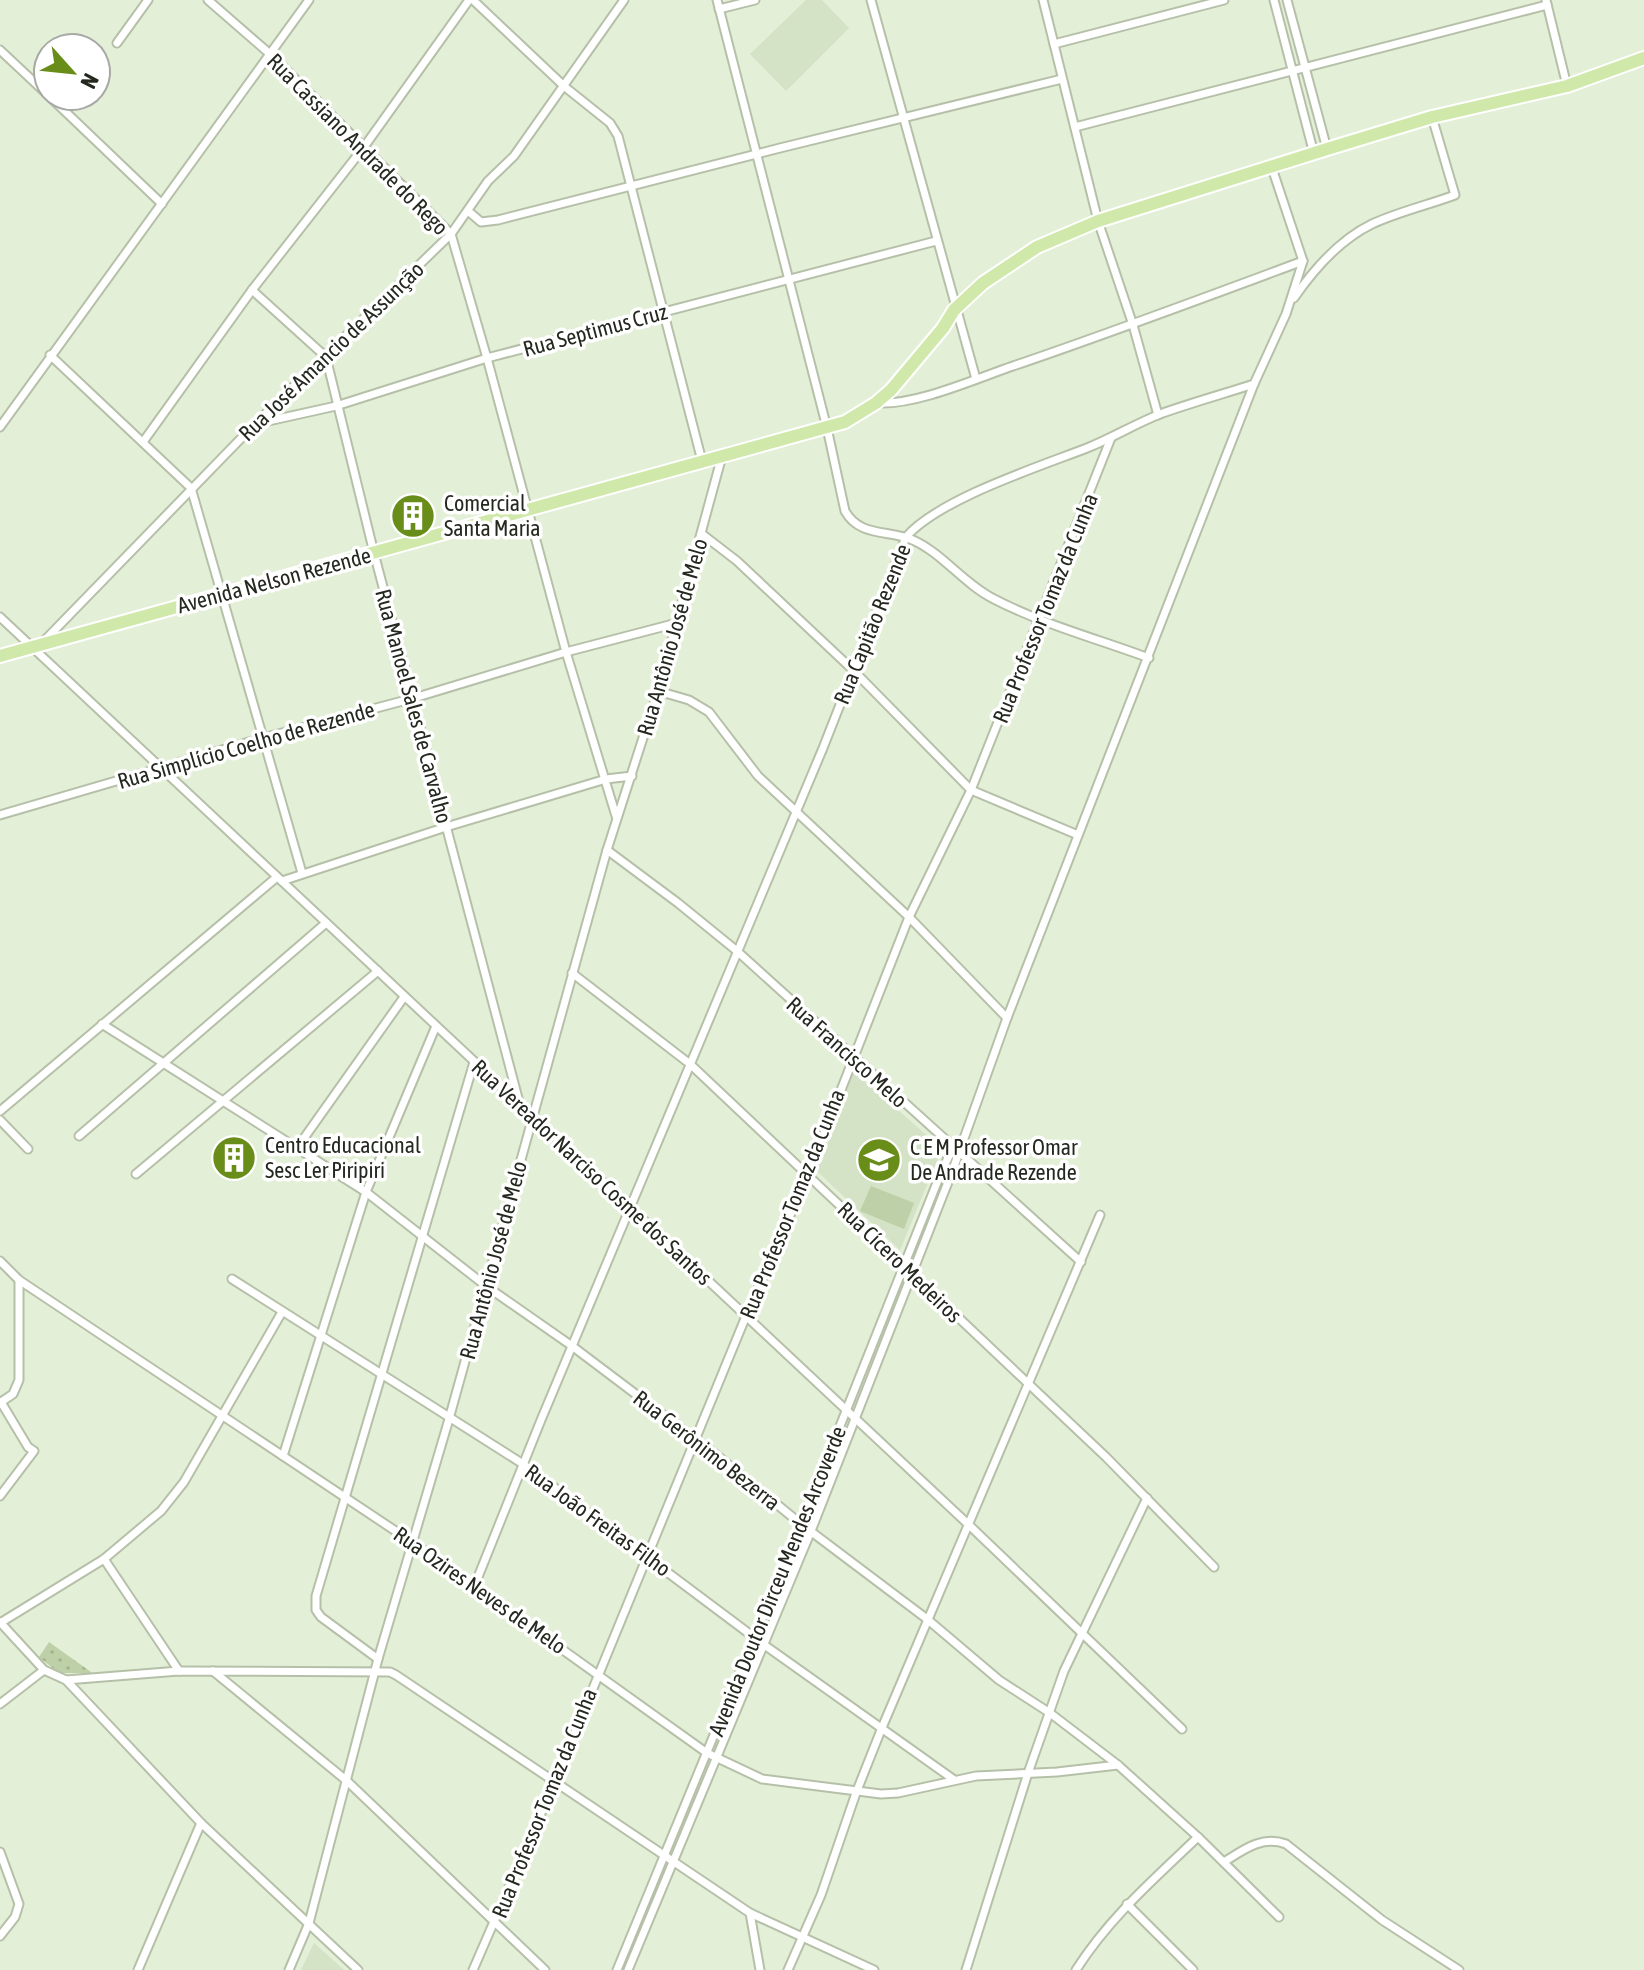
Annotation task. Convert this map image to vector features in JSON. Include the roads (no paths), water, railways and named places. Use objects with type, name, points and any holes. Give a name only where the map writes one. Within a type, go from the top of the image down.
[{"type":"main road","name":"Avenida Nelson Rezende","points":[[0,656],[845,422],[876,403],[913,364],[954,310],[983,283],[1037,247],[1098,221],[1432,117],[1567,86],[1644,58]]},
{"type":"street","points":[[117,43],[148,0]]},
{"type":"street","name":"Rua Cassiano Andrade do Rego","points":[[208,0],[270,54],[451,234],[566,652],[617,818]]},
{"type":"street","points":[[0,427],[309,0]]},
{"type":"street","points":[[143,442],[252,290],[364,147],[471,0],[614,129],[632,186],[702,461]]},
{"type":"street","name":"Rua José Amancio de Assunção","points":[[36,645],[255,424],[451,234],[488,181],[514,156],[624,0]]},
{"type":"street","points":[[755,0],[718,4],[827,428],[845,511],[856,526],[906,537],[927,547],[982,592],[1041,619],[1149,658]]},
{"type":"street","points":[[871,0],[954,310],[976,379]]},
{"type":"street","points":[[1043,0],[1098,221],[1133,325],[1158,415]]},
{"type":"street","points":[[1054,44],[1224,0]]},
{"type":"street","points":[[1274,0],[1291,69],[1321,152]]},
{"type":"street","points":[[1287,0],[1321,152]]},
{"type":"street","points":[[1075,127],[1547,2],[1567,86]]},
{"type":"street","points":[[0,50],[32,81]]},
{"type":"street","points":[[468,211],[479,221],[487,222],[1062,79]]},
{"type":"street","points":[[65,112],[162,204]]},
{"type":"street","points":[[1290,304],[1313,270],[1358,233],[1371,225],[1455,195],[1432,117]]},
{"type":"street","points":[[956,1150],[964,1138],[1007,1018],[1254,384],[1273,348],[1290,304],[1303,261],[1272,168]]},
{"type":"street","name":"Rua Septimus Cruz","points":[[255,424],[336,406],[487,358],[788,277],[936,241]]},
{"type":"street","points":[[876,403],[908,401],[976,379],[1133,325],[1303,261]]},
{"type":"street","points":[[252,290],[326,357]]},
{"type":"street","points":[[50,355],[191,488],[302,873]]},
{"type":"street","name":"Rua Manoel Sales de Carvalho","points":[[326,357],[374,553],[520,1104]]},
{"type":"street","name":"Rua Capitão Rezende","points":[[474,1587],[796,812],[906,537],[922,520],[1010,478],[1111,438],[1158,415],[1254,384]]},
{"type":"street","name":"Rua Professor Tomaz da Cunha","points":[[473,1970],[808,1174],[909,917],[971,790],[1111,438]]},
{"type":"street","name":"Rua Antônio José de Melo","points":[[289,1970],[309,1923],[378,1659],[449,1419],[607,850],[658,691],[722,456]]},
{"type":"street","points":[[702,534],[737,561],[853,670],[971,790],[1078,835]]},
{"type":"street","name":"Rua Vereador Narciso Cosme dos Santos","points":[[0,617],[36,645],[161,768],[846,1409],[1182,1729]]},
{"type":"street","name":"Rua Simplício Coelho de Rezende","points":[[0,815],[677,623]]},
{"type":"street","points":[[658,691],[689,700],[709,712],[742,758],[909,917],[1007,1018]]},
{"type":"street","points":[[0,1111],[279,879],[606,779],[632,776]]},
{"type":"street","name":"Rua Francisco Melo","points":[[607,850],[737,951],[1081,1262]]},
{"type":"street","points":[[79,1136],[326,923]]},
{"type":"street","points":[[136,1174],[378,971]]},
{"type":"street","name":"Rua Cícero Medeiros","points":[[572,973],[690,1064],[1147,1498],[1214,1567]]},
{"type":"street","points":[[297,1148],[404,997]]},
{"type":"street","name":"Rua Gerônimo Bezerra","points":[[102,1024],[366,1192],[486,1286],[695,1439],[927,1619],[999,1680],[1050,1713],[1118,1765],[1198,1837],[1279,1917]]},
{"type":"street","points":[[283,1456],[366,1192],[436,1026]]},
{"type":"street","points":[[378,1659],[317,1613],[316,1596],[474,1062]]},
{"type":"street","points":[[0,1120],[28,1149]]},
{"type":"street","name":"Avenida Doutor Dirceu Mendes Arcoverde","points":[[617,1970],[904,1266],[956,1150]]},
{"type":"street","name":"Avenida Doutor Dirceu Mendes Arcoverde","points":[[628,1970],[811,1531],[956,1150]]},
{"type":"street","points":[[788,1970],[821,1895],[881,1730],[1100,1215]]},
{"type":"street","name":"Rua Ozires Neves de Melo","points":[[0,1261],[19,1280],[412,1542],[707,1753],[762,1779],[856,1793],[898,1793],[953,1779],[1118,1765]]},
{"type":"street","name":"Rua João Freitas Filho","points":[[232,1279],[523,1464],[763,1644],[953,1779]]},
{"type":"street","points":[[0,1496],[34,1451],[28,1447],[1,1402],[13,1394],[19,1380],[19,1280]]},
{"type":"street","points":[[282,1312],[172,1499],[104,1559],[0,1623],[44,1670],[66,1680],[201,1823],[358,1970]]},
{"type":"street","points":[[966,1970],[1050,1713],[1082,1632],[1147,1498]]},
{"type":"street","points":[[104,1559],[179,1671]]},
{"type":"street","points":[[0,1704],[44,1670]]},
{"type":"street","points":[[66,1680],[179,1671],[390,1672],[402,1677],[750,1913],[874,1970]]},
{"type":"street","points":[[213,1671],[347,1781],[545,1970]]},
{"type":"street","points":[[138,1970],[201,1823]]},
{"type":"street","points":[[1076,1970],[1127,1904],[1198,1837]]},
{"type":"street","points":[[1224,1862],[1264,1841],[1276,1840],[1286,1844],[1382,1920],[1459,1970]]},
{"type":"street","points":[[0,1852],[19,1904],[15,1917],[0,1936]]},
{"type":"street","points":[[1127,1904],[1193,1970]]},
{"type":"street","points":[[750,1913],[760,1970]]},
{"type":"place","name":"Comercial Santa Maria","points":[[413,516]]},
{"type":"place","name":"Centro Educacional Sesc Ler Piripiri","points":[[234,1158]]},
{"type":"place","name":"C E M Professor Omar De Andrade Rezende","points":[[879,1160]]}]
